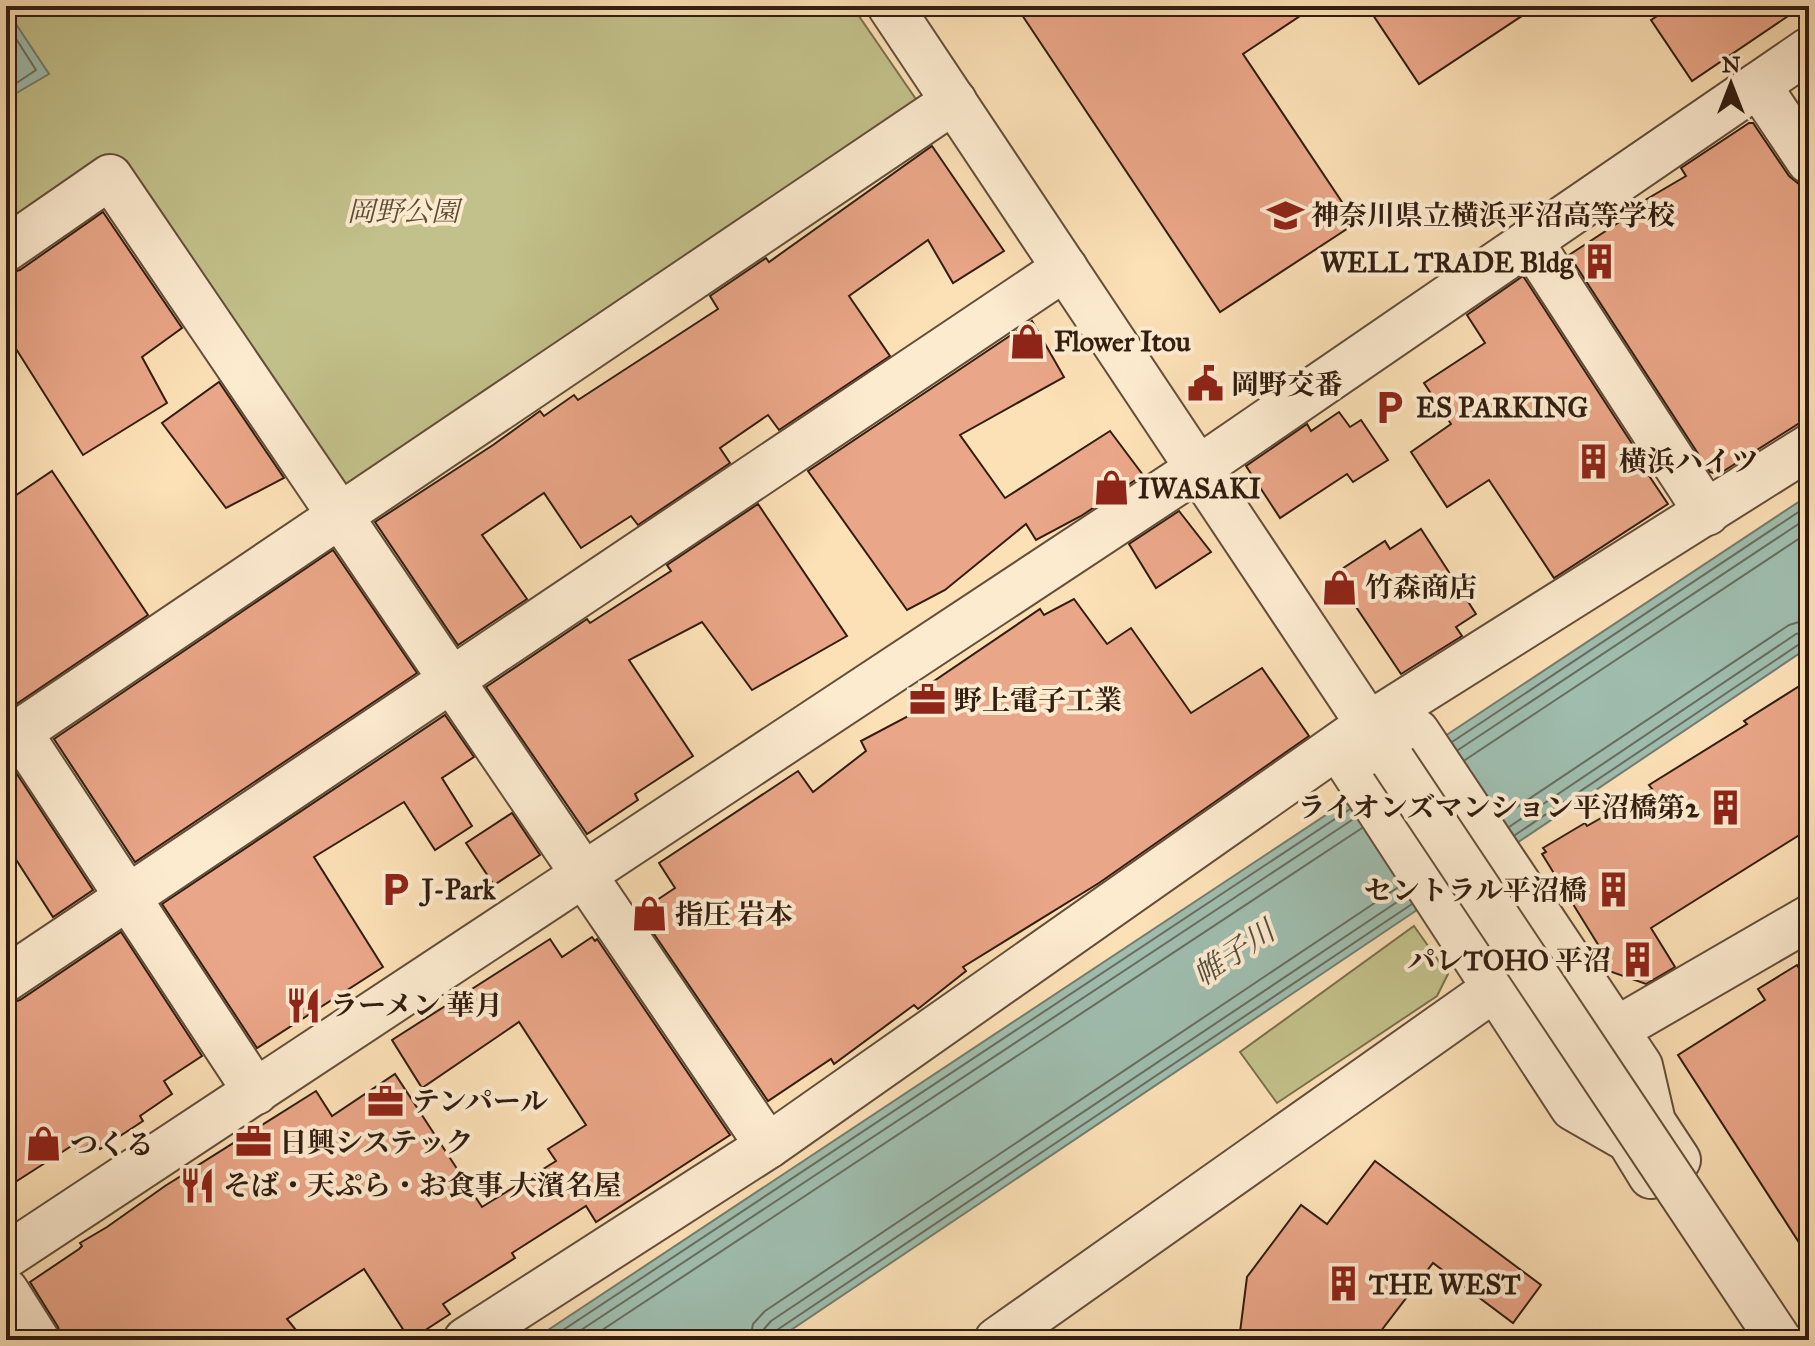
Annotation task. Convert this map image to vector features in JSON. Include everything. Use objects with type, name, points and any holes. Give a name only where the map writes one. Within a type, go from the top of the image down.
[{"type":"street","points":[[890,6],[1369,724],[1405,746],[1509,872],[1643,1072],[1653,1122],[1798,1340]]},
{"type":"street","points":[[6,1256],[1199,468],[1809,50]]},
{"type":"street","points":[[1758,85],[1809,161]]},
{"type":"street","points":[[256,1092],[128,898],[13,737],[954,101]]},
{"type":"street","points":[[6,249],[110,177],[768,1146]]},
{"type":"street","points":[[1530,241],[1707,513]]},
{"type":"street","points":[[6,979],[1065,268]]},
{"type":"street","points":[[466,1340],[768,1146],[1369,724],[1809,447]]},
{"type":"street","points":[[1369,724],[1349,764],[1573,1108],[1629,1140],[1757,1340]]},
{"type":"street","points":[[1405,746],[1779,1340]]},
{"type":"street","points":[[1548,1069],[1809,918]]},
{"type":"street","points":[[997,1340],[1494,989]]},
{"type":"street","points":[[6,1291],[37,1340]]},
{"type":"green space","name":"岡野公園","points":[[6,6],[852,6],[922,108],[347,496],[117,158],[6,233]]},
{"type":"green space","points":[[1414,926],[1448,974],[1437,996],[1277,1103],[1240,1052]]},
{"type":"water","points":[[6,9],[49,74],[6,99]]},
{"type":"water","name":"帷子川","points":[[1809,495],[1809,647],[776,1340],[533,1340]]},
{"type":"building","points":[[1016,6],[1315,6],[1243,54],[1356,223],[1220,312]]},
{"type":"building","points":[[1367,6],[1537,6],[1419,84]]},
{"type":"building","points":[[1673,6],[1803,6],[1692,81],[1651,20]]},
{"type":"building","points":[[1753,123],[1789,176],[1799,184],[1809,186],[1809,417],[1719,474],[1710,472],[1569,255],[1621,221],[1618,216],[1686,176],[1681,168]]},
{"type":"building","points":[[932,146],[1004,251],[953,283],[928,240],[849,296],[890,356],[779,430],[768,415],[720,448],[730,463],[638,525],[631,516],[581,548],[544,493],[482,535],[527,599],[458,645],[375,522],[540,411],[544,416],[574,395],[578,400],[718,309],[710,296],[766,258],[769,262]]},
{"type":"building","points":[[103,212],[182,328],[142,357],[167,403],[83,455],[6,333],[6,274],[20,270]]},
{"type":"building","name":"横浜ハイツ","points":[[1523,276],[1668,504],[1554,578],[1489,480],[1447,507],[1411,452],[1451,424],[1424,383],[1485,343],[1467,315]]},
{"type":"building","points":[[1032,321],[1064,377],[960,435],[1005,498],[1110,431],[1143,475],[1081,516],[1036,540],[1026,524],[945,590],[907,610],[808,471]]},
{"type":"building","points":[[219,382],[284,478],[226,508],[162,423]]},
{"type":"building","points":[[1339,412],[1350,427],[1361,420],[1388,460],[1353,482],[1347,474],[1280,518],[1246,466],[1307,424],[1311,431]]},
{"type":"building","points":[[52,471],[148,615],[6,711],[6,502]]},
{"type":"building","points":[[758,504],[847,636],[752,690],[702,622],[629,660],[693,756],[635,794],[638,800],[587,834],[486,687],[587,619],[590,623],[671,571],[667,565]]},
{"type":"building","points":[[1179,511],[1211,552],[1156,588],[1129,544]]},
{"type":"building","points":[[1421,529],[1476,614],[1456,627],[1462,636],[1401,674],[1334,574],[1385,541],[1390,549]]},
{"type":"building","points":[[333,550],[417,673],[135,862],[54,739]]},
{"type":"building","points":[[1074,599],[1107,644],[1131,628],[1191,713],[1262,668],[1309,736],[1099,883],[963,967],[966,971],[918,1009],[914,1005],[834,1064],[831,1059],[768,1101],[639,912],[675,888],[659,863],[798,771],[813,792],[866,751],[861,741],[918,711],[909,698],[1040,609],[1044,615]]},
{"type":"building","points":[[1809,680],[1809,829],[1651,928],[1675,967],[1646,984],[1606,970],[1596,955],[1602,951],[1542,854],[1546,852],[1543,848],[1652,789],[1649,785],[1747,724],[1744,721]]},
{"type":"building","points":[[445,715],[474,757],[442,778],[472,826],[435,850],[404,802],[314,857],[383,967],[257,1048],[162,904]]},
{"type":"building","points":[[11,765],[93,890],[53,917],[6,844],[6,766]]},
{"type":"building","points":[[512,813],[540,855],[494,885],[466,843]]},
{"type":"building","points":[[121,932],[202,1056],[164,1081],[172,1094],[140,1116],[143,1121],[100,1149],[95,1141],[78,1152],[73,1145],[6,1188],[6,1004],[20,1000]]},
{"type":"building","points":[[592,937],[595,941],[597,939],[730,1135],[596,1222],[586,1206],[512,1253],[515,1258],[443,1304],[450,1314],[410,1340],[364,1269],[287,1319],[304,1340],[62,1340],[58,1327],[30,1282],[79,1249],[82,1246],[80,1243],[165,1186],[316,1091],[332,1116],[395,1074],[482,1207],[556,1161],[548,1149],[586,1125],[519,1022],[422,1088],[392,1040],[550,939],[562,957]]},
{"type":"building","points":[[1797,965],[1809,984],[1809,1258],[1678,1055],[1765,1000],[1758,989]]},
{"type":"building","points":[[1375,1161],[1541,1285],[1513,1323],[1433,1263],[1374,1340],[1239,1340],[1247,1277],[1301,1205],[1327,1224]]},
{"type":"place","name":"神奈川県立横浜平沼高等学校","points":[[1285,215]]},
{"type":"place","name":"WELL TRADE Bldg","points":[[1599,262]]},
{"type":"place","name":"Flower Itou","points":[[1028,341]]},
{"type":"place","name":"岡野交番","points":[[1205,384]]},
{"type":"place","name":"ES PARKING","points":[[1390,407]]},
{"type":"place","name":"横浜ハイツ","points":[[1593,461]]},
{"type":"place","name":"IWASAKI","points":[[1112,488]]},
{"type":"place","name":"竹森商店","points":[[1339,587]]},
{"type":"place","name":"野上電子工業","points":[[928,700]]},
{"type":"place","name":"ライオンズマンション平沼橋第2","points":[[1725,807]]},
{"type":"place","name":"J-Park","points":[[396,889]]},
{"type":"place","name":"セントラル平沼橋","points":[[1613,890]]},
{"type":"place","name":"指圧 岩本","points":[[649,914]]},
{"type":"place","name":"パレTOHO 平沼","points":[[1637,960]]},
{"type":"place","name":"ラーメン 華月","points":[[304,1005]]},
{"type":"place","name":"テンパール","points":[[386,1101]]},
{"type":"place","name":"日興システック","points":[[253,1142]]},
{"type":"place","name":"つくる","points":[[44,1144]]},
{"type":"place","name":"そば・天ぷら・お食事 大濱名屋","points":[[197,1185]]},
{"type":"place","name":"THE WEST","points":[[1343,1284]]}]
